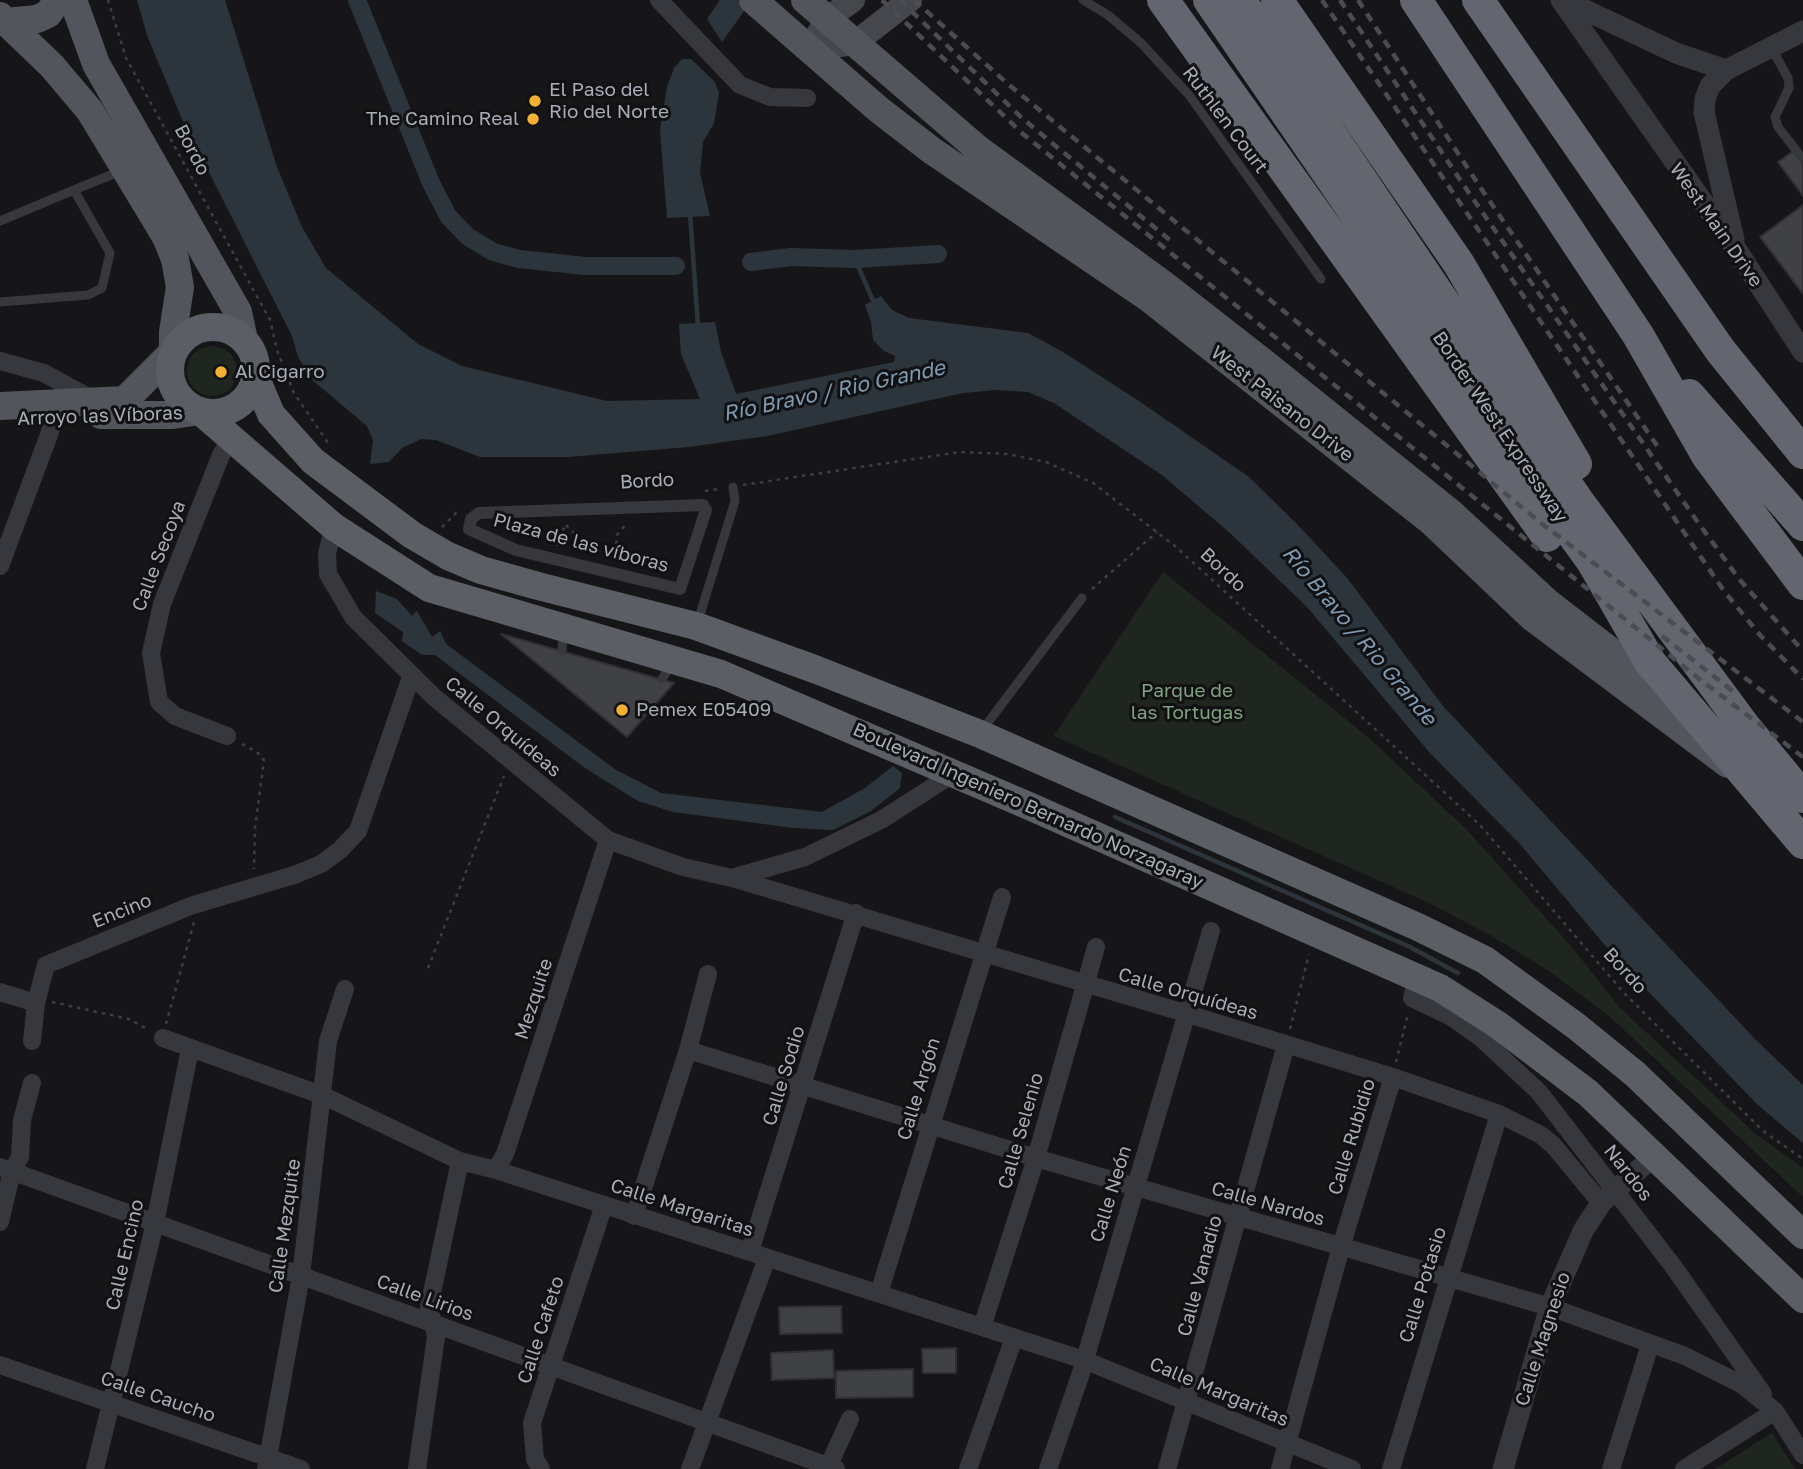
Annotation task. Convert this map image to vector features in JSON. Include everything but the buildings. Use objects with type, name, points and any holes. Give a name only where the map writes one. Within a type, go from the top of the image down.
[{"type":"highway","points":[[1163,0],[1544,534],[1650,662]]},
{"type":"highway","name":"Border West Expressway","points":[[1209,0],[1470,361],[1646,591],[1745,727],[1803,798]]},
{"type":"highway","name":"Border West Expressway","points":[[1240,0],[1470,361],[1542,492],[1592,561],[1650,662],[1803,843]]},
{"type":"highway","points":[[1277,0],[1458,264],[1583,476],[1646,591]]},
{"type":"highway","points":[[1416,0],[1638,335],[1708,457],[1803,584]]},
{"type":"highway","points":[[1478,0],[1720,350],[1803,453]]},
{"type":"highway","points":[[1495,0],[1552,107]]},
{"type":"highway","points":[[205,328],[233,332],[244,340],[255,363],[252,388],[236,406],[212,413],[187,405],[177,394],[171,381],[173,352],[192,332],[205,328]]},
{"type":"highway","points":[[1638,335],[1803,525]]},
{"type":"highway","points":[[255,376],[271,414],[313,461],[341,484],[428,544],[481,570],[696,626],[979,734],[1418,927],[1485,960],[1576,1026],[1635,1074],[1803,1235]]},
{"type":"highway","name":"Boulevard Ingeniero Bernardo Norzagaray","points":[[200,411],[334,527],[429,589],[562,640],[608,640],[669,669],[807,709],[1315,931],[1414,988],[1440,988],[1498,1025],[1588,1093],[1803,1299]]},
{"type":"highway","points":[[608,640],[619,607]]},
{"type":"main road","points":[[3,19],[37,19],[48,14],[58,0]]},
{"type":"main road","points":[[73,0],[96,64],[238,312],[244,340]]},
{"type":"main road","name":"West Paisano Drive","points":[[753,0],[931,150],[1156,291],[1452,514],[1547,602],[1803,798]]},
{"type":"main road","name":"West Paisano Drive","points":[[805,0],[978,149],[1156,291],[1432,522],[1532,617],[1803,820]]},
{"type":"main road","points":[[809,48],[827,19],[853,0]]},
{"type":"main road","points":[[809,48],[855,43],[910,0]]},
{"type":"main road","points":[[3,19],[76,94],[127,168],[166,237],[180,275],[173,352]]},
{"type":"main road","name":"Arroyo las Víboras","points":[[0,419],[52,417],[96,409],[125,400],[173,352]]},
{"type":"main road","name":"Arroyo las Víboras","points":[[0,406],[173,415],[200,411]]},
{"type":"street","points":[[659,0],[740,85],[754,93],[770,97],[807,98]]},
{"type":"street","points":[[1562,0],[1676,53],[1726,70]]},
{"type":"street","name":"West Main Drive","points":[[1562,0],[1628,98],[1736,248],[1803,352]]},
{"type":"street","points":[[1736,248],[1704,112],[1710,86],[1726,70],[1803,31]]},
{"type":"street","points":[[0,361],[44,373],[96,409]]},
{"type":"street","points":[[0,566],[50,432],[52,417]]},
{"type":"street","name":"Calle Secoya","points":[[227,737],[175,716],[159,702],[150,653],[162,604],[221,455],[231,439]]},
{"type":"street","name":"Plaza de las víboras","points":[[702,505],[706,508],[680,589],[516,550],[469,529],[471,519],[479,513],[702,505]]},
{"type":"street","name":"Calle Orquídeas","points":[[334,527],[327,553],[328,574],[353,617],[411,677],[608,840],[683,867],[732,878],[984,951],[1085,985],[1392,1077],[1499,1114],[1548,1140],[1608,1197]]},
{"type":"street","name":"Encino","points":[[36,1003],[47,965],[193,905],[321,864],[358,831],[371,801],[411,677]]},
{"type":"street","name":"Calle Orquídeas","points":[[732,878],[805,858],[881,820],[953,774]]},
{"type":"street","name":"Mezquite","points":[[496,1170],[505,1154],[608,840]]},
{"type":"street","name":"Calle Argón","points":[[879,1293],[1002,897]]},
{"type":"street","name":"Calle Sodio","points":[[690,1469],[708,1423],[804,1084],[856,913]]},
{"type":"street","name":"Calle Neón","points":[[1048,1469],[1084,1360],[1188,1014],[1210,931]]},
{"type":"street","name":"Calle Selenio","points":[[982,1327],[1035,1158],[1096,947]]},
{"type":"street","points":[[634,1216],[688,1050],[708,974]]},
{"type":"street","name":"Nardos","points":[[1414,988],[1519,1071],[1539,1092],[1608,1197],[1673,1266],[1775,1411]]},
{"type":"street","name":"Calle Mezquite","points":[[267,1464],[301,1276],[324,1096],[328,1041],[345,989]]},
{"type":"street","points":[[0,992],[36,1003],[32,1041]]},
{"type":"street","name":"Calle Margaritas","points":[[163,1038],[253,1068],[324,1096],[460,1161],[496,1170],[1084,1360],[1352,1469]]},
{"type":"street","name":"Calle Vanadio","points":[[1167,1469],[1286,1045]]},
{"type":"street","name":"Calle Encino","points":[[95,1469],[155,1223],[190,1049]]},
{"type":"street","name":"Calle Nardos","points":[[688,1050],[1035,1158],[1550,1307],[1685,1356],[1741,1384],[1775,1411],[1803,1455]]},
{"type":"street","name":"Calle Rubidio","points":[[1280,1469],[1341,1247],[1392,1077]]},
{"type":"street","points":[[0,1222],[6,1169],[20,1157],[22,1120],[32,1083]]},
{"type":"street","name":"Calle Potasio","points":[[1391,1469],[1447,1277],[1499,1114]]},
{"type":"street","name":"Calle Magnesio","points":[[1503,1469],[1550,1307],[1583,1231],[1608,1197],[1654,1156]]},
{"type":"street","points":[[417,1469],[436,1337],[429,1307],[460,1161]]},
{"type":"street","name":"Calle Lirios","points":[[6,1169],[830,1468]]},
{"type":"street","name":"Calle Cafeto","points":[[541,1469],[535,1459],[533,1423],[604,1205]]},
{"type":"street","points":[[968,1469],[1014,1338]]},
{"type":"street","points":[[1611,1469],[1650,1345]]},
{"type":"street","name":"Calle Caucho","points":[[0,1365],[112,1402],[267,1464],[301,1469]]},
{"type":"street","points":[[1684,1469],[1775,1411]]},
{"type":"street","points":[[830,1468],[850,1419]]},
{"type":"lane","name":"Ruthlen Court","points":[[1083,0],[1108,15],[1141,43],[1189,95],[1321,279]]},
{"type":"lane","points":[[1771,47],[1788,78],[1788,88],[1775,117],[1778,127],[1803,159]]},
{"type":"lane","points":[[0,221],[127,168]]},
{"type":"lane","points":[[0,302],[88,295],[102,288],[110,253],[74,190]]},
{"type":"lane","points":[[696,626],[735,501],[733,487]]},
{"type":"lane","points":[[979,734],[1082,598]]},
{"type":"path","name":"Bordo","points":[[108,0],[126,58],[270,320],[278,351],[295,393],[333,449]]},
{"type":"path","name":"Bordo","points":[[693,492],[928,454],[960,452],[1008,454],[1046,462],[1093,483],[1157,532],[1480,825],[1625,993],[1763,1131],[1803,1159]]},
{"type":"path","points":[[428,544],[453,514],[461,509]]},
{"type":"path","points":[[619,571],[614,546],[617,535],[632,518]]},
{"type":"path","points":[[560,523],[567,525],[586,548],[587,555]]},
{"type":"path","points":[[560,551],[557,539],[567,525]]},
{"type":"path","points":[[1082,598],[1157,532]]},
{"type":"path","points":[[579,552],[586,548]]},
{"type":"path","points":[[227,737],[257,752],[264,760],[255,828],[252,887]]},
{"type":"path","points":[[428,968],[510,761]]},
{"type":"path","points":[[36,1003],[53,1002],[86,1007],[130,1019],[163,1038],[195,915],[193,905]]},
{"type":"path","points":[[1286,1045],[1315,931]]},
{"type":"path","name":"Calle Rubidio","points":[[1392,1077],[1414,988]]},
{"type":"green space","points":[[212,346],[230,353],[237,371],[230,389],[212,396],[194,389],[187,371],[194,353]]},
{"type":"green space","name":"Parque de las Tortugas","points":[[1163,572],[1368,737],[1467,830],[1571,946],[1620,1008],[1757,1135],[1803,1168],[1803,1197],[1608,1015],[1546,969],[1490,935],[1427,902],[1054,736]]},
{"type":"green space","points":[[1772,1433],[1795,1469],[1715,1469]]},
{"type":"water","name":"Río Bravo / Rio Grande","points":[[137,0],[225,0],[277,167],[302,227],[326,268],[418,344],[462,366],[607,401],[700,399],[681,354],[679,324],[715,322],[721,352],[736,394],[894,362],[895,356],[884,351],[873,340],[865,305],[881,296],[892,310],[909,318],[1028,333],[1139,401],[1249,477],[1297,524],[1348,579],[1443,706],[1754,1038],[1803,1085],[1803,1143],[1758,1105],[1615,957],[1519,843],[1430,753],[1307,607],[1230,533],[1162,475],[1054,403],[1028,392],[996,390],[963,393],[767,436],[688,447],[568,457],[480,457],[436,440],[421,439],[402,448],[389,462],[370,464],[373,440],[367,426],[311,379],[298,357],[292,336],[182,119],[148,38]]},
{"type":"water","points":[[720,0],[752,0],[722,42],[707,19]]},
{"type":"water","points":[[682,59],[691,59],[715,82],[719,93],[714,123],[703,142],[700,173],[710,216],[667,218],[660,130],[667,87],[674,68]]},
{"type":"water","points":[[376,591],[397,599],[412,616],[417,611],[432,637],[440,631],[446,644],[616,770],[661,793],[822,812],[865,788],[893,766],[902,773],[900,788],[871,811],[833,830],[794,828],[673,812],[638,801],[585,768],[435,655],[422,655],[402,641],[403,632],[375,613]]},
{"type":"waterway","points":[[357,0],[431,183],[448,216],[467,236],[493,252],[519,259],[585,266],[676,266]]},
{"type":"waterway","points":[[690,213],[698,326]]},
{"type":"waterway","points":[[751,262],[791,257],[855,259],[938,254]]},
{"type":"waterway","points":[[855,259],[874,303]]},
{"type":"waterway","points":[[1115,817],[1408,946],[1458,973]]},
{"type":"railway","points":[[882,0],[1023,134],[1698,678],[1803,757]]},
{"type":"railway","points":[[900,0],[1023,119],[1171,241]]},
{"type":"railway","points":[[914,0],[1008,84],[1541,523],[1803,722]]},
{"type":"railway","points":[[1322,0],[1724,591],[1760,635],[1803,679]]},
{"type":"railway","points":[[1340,0],[1469,193],[1697,521],[1739,579],[1803,651]]},
{"type":"railway","points":[[1358,0],[1480,187],[1660,450]]},
{"type":"railway","points":[[1662,636],[1734,692]]},
{"type":"place","name":"El Paso del Rio del Norte","points":[[535,101]]},
{"type":"place","name":"The Camino Real","points":[[533,119]]},
{"type":"place","name":"Al Cigarro","points":[[221,372]]},
{"type":"place","name":"Pemex E05409","points":[[622,710]]}]
